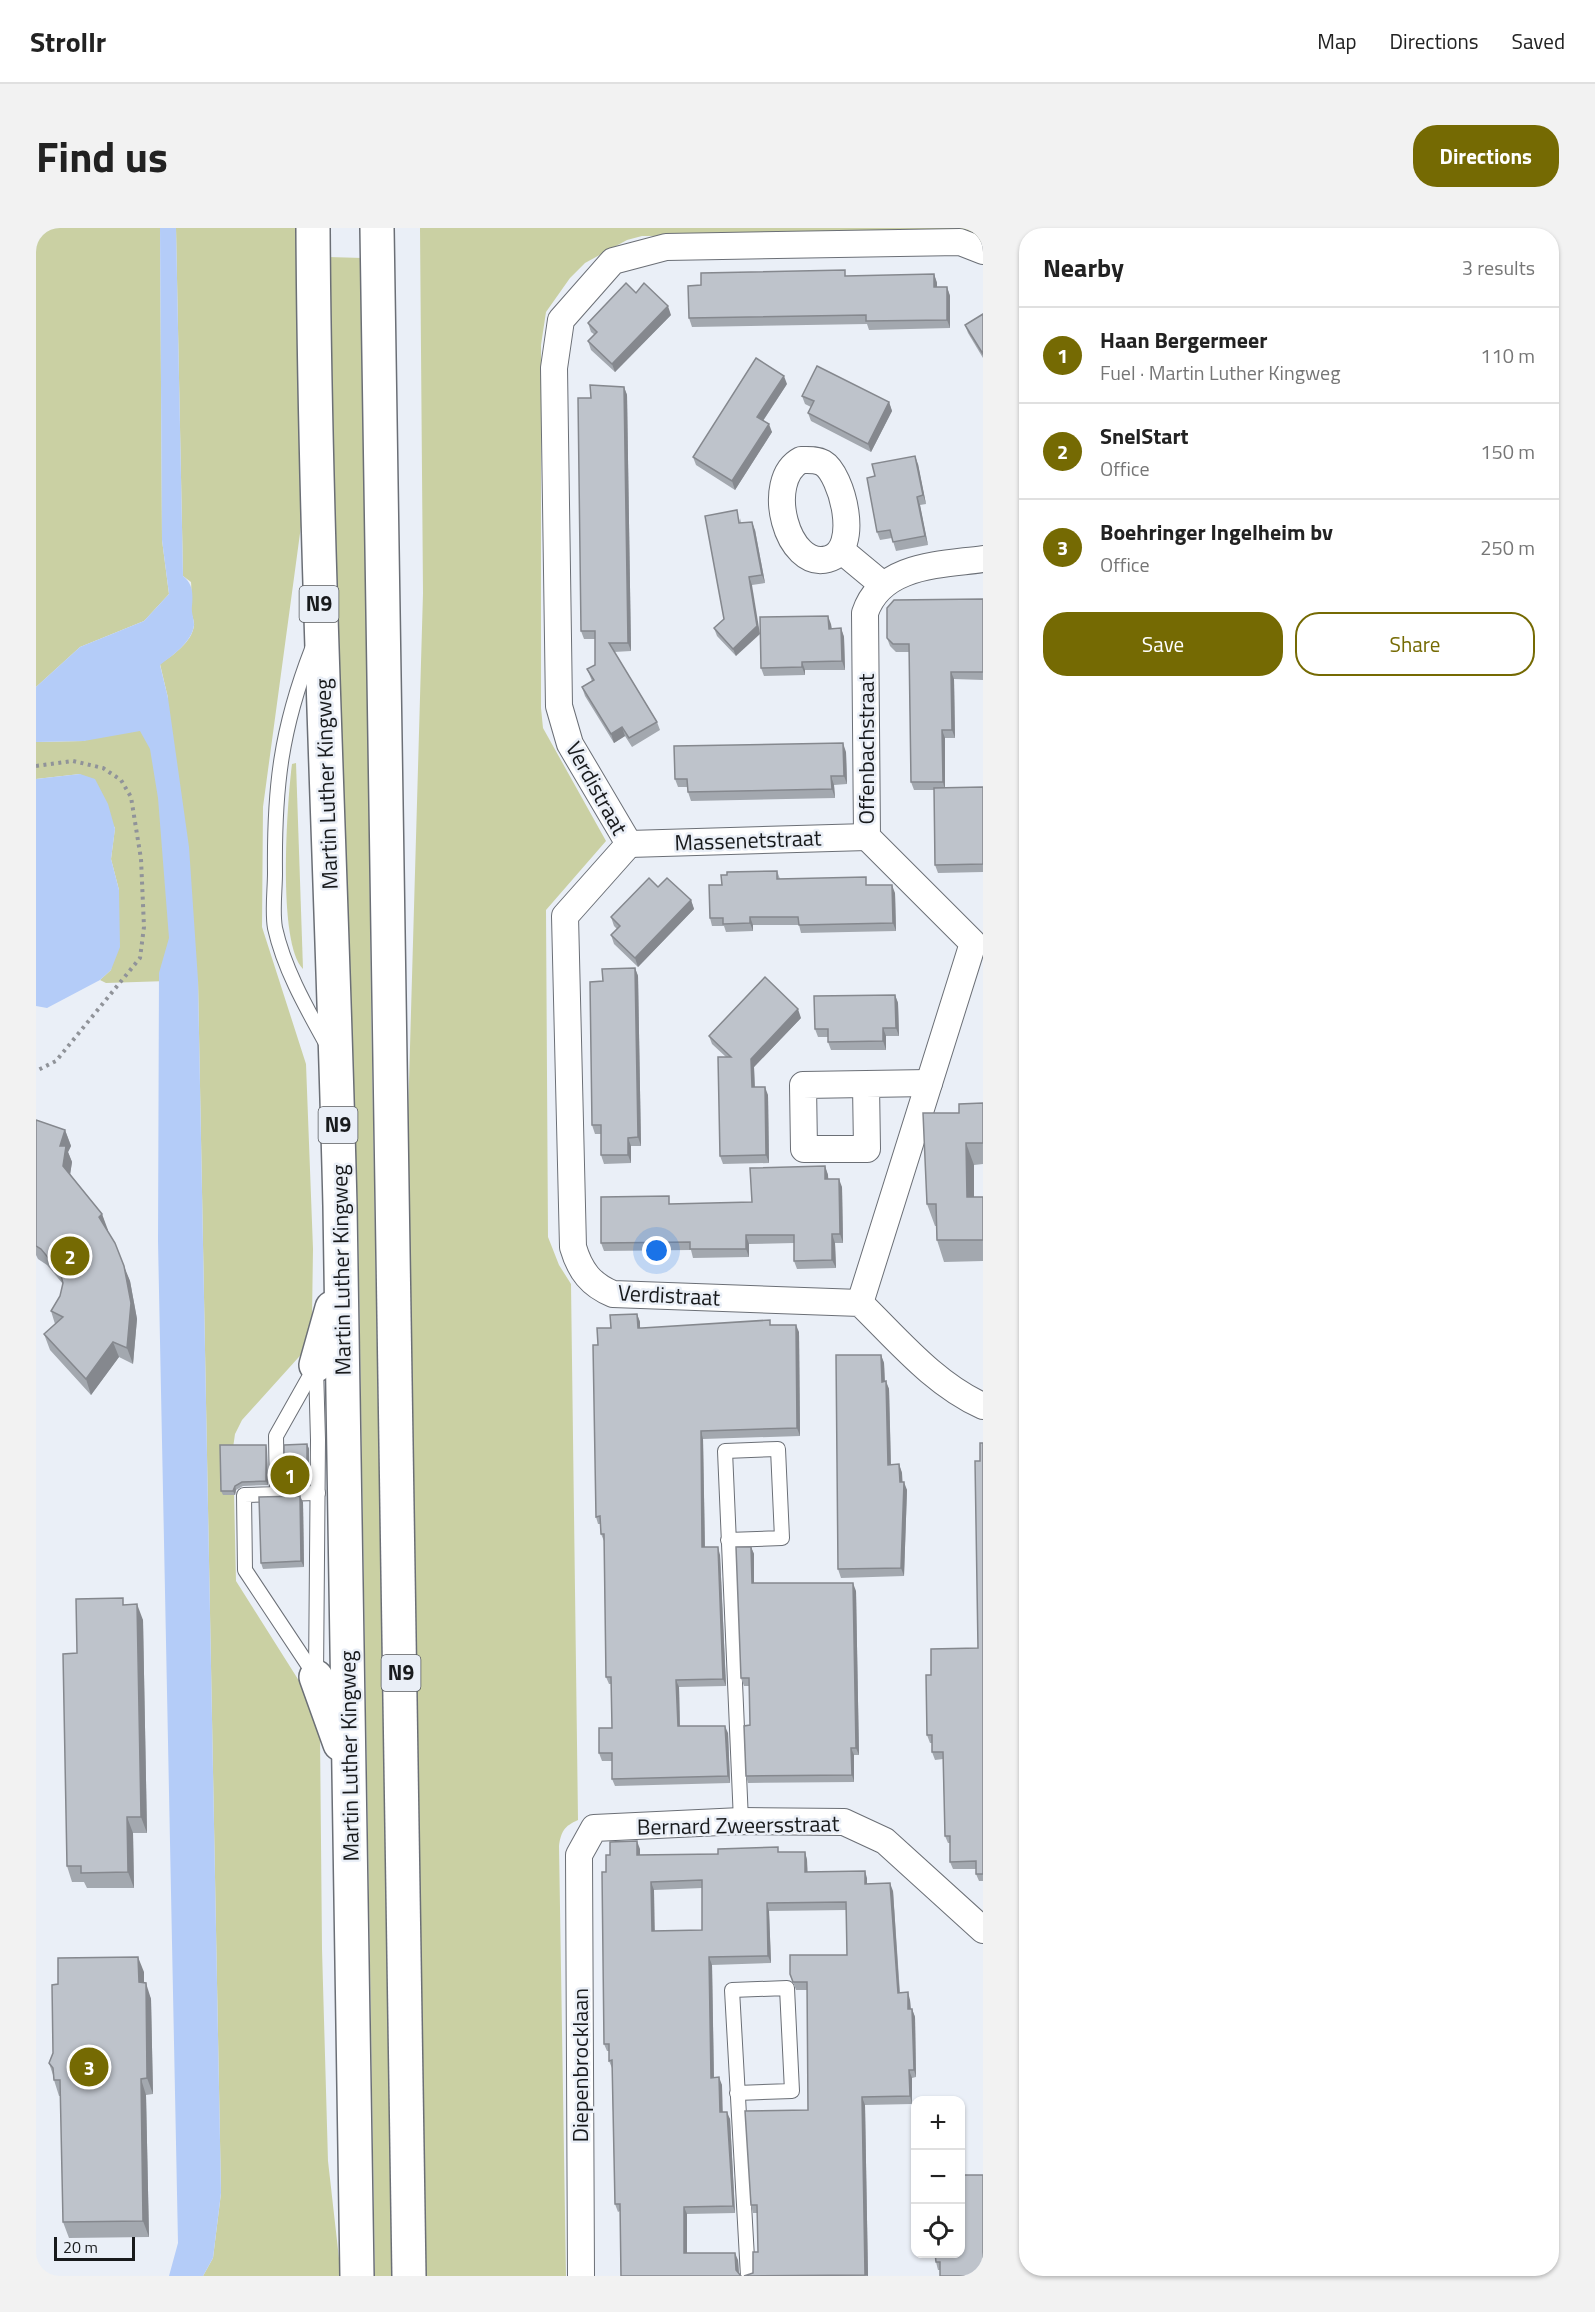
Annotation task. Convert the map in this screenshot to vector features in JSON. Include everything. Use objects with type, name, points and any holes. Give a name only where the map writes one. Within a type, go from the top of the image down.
[{"type":"highway","name":"Martin Luther Kingweg","points":[[313,228],[320,630],[342,1271],[357,2276]]},
{"type":"highway","name":"N9","points":[[377,228],[409,2276]]},
{"type":"highway","name":"N9","points":[[316,1365],[342,1271]]},
{"type":"highway","name":"N9","points":[[316,1677],[349,1768]]},
{"type":"street","name":"Verdistraat","points":[[860,1304],[613,1294],[597,1287],[578,1264],[573,1247],[566,916],[628,844],[570,744],[559,706],[554,368],[561,320],[613,261],[666,247],[960,242],[983,251]]},
{"type":"street","points":[[842,551],[883,585],[915,569],[983,559]]},
{"type":"street","name":"Offenbachstraat","points":[[860,1304],[929,1083],[978,943],[867,837],[866,613],[870,599],[883,585]]},
{"type":"street","name":"Massenetstraat","points":[[628,844],[867,837]]},
{"type":"street","points":[[866,1085],[929,1083]]},
{"type":"street","points":[[860,1304],[940,1380],[957,1393],[983,1406]]},
{"type":"street","name":"Bernard Zweersstraat","points":[[579,1854],[594,1828],[741,1821],[844,1822],[885,1841],[983,1930]]},
{"type":"street","name":"Diepenbrocklaan","points":[[579,1854],[581,2276]]},
{"type":"lane","points":[[320,630],[295,693],[280,760],[274,808],[275,927],[304,1004],[336,1062]]},
{"type":"lane","name":"N9","points":[[316,1365],[318,1493],[316,1677]]},
{"type":"lane","name":"N9","points":[[278,1494],[276,1436],[316,1365]]},
{"type":"lane","points":[[728,1540],[782,1538],[778,1449],[724,1451],[728,1540],[741,1821]]},
{"type":"lane","name":"N9","points":[[316,1677],[245,1570],[244,1495],[318,1493]]},
{"type":"lane","points":[[737,2093],[792,2091],[787,1988],[732,1990],[737,2093],[748,2276]]},
{"type":"path","points":[[36,766],[73,761],[102,768],[121,780],[131,797],[140,848],[144,927],[140,958],[56,1061],[36,1071]]},
{"type":"green space","points":[[36,228],[160,228],[162,540],[169,594],[144,621],[80,647],[36,687]]},
{"type":"green space","points":[[176,228],[297,228],[301,526],[263,807],[262,927],[306,1064],[313,1249],[312,1317],[307,1348],[242,1420],[235,1434],[233,1448],[236,1581],[301,1684],[315,1712],[320,1734],[322,1949],[328,2161],[341,2276],[203,2276],[213,2258],[221,2193],[198,980],[106,983],[100,980],[111,970],[119,890],[111,859],[115,828],[80,774],[36,779],[36,742],[84,741],[168,698],[160,664],[184,645],[194,627],[191,613],[191,582],[183,576]]},
{"type":"green space","points":[[420,228],[983,228],[983,243],[959,234],[642,236],[627,240],[585,263],[570,278],[546,312],[541,345],[541,708],[543,728],[606,841],[546,910],[548,1237],[559,1265],[571,1284],[578,1820],[564,1830],[559,1846],[566,2276],[425,2276],[408,1117],[423,593]]},
{"type":"green space","points":[[328,257],[363,258],[371,1003],[393,2276],[375,2276],[358,1217],[345,845],[334,673]]},
{"type":"green space","points":[[296,763],[303,969],[295,955],[287,903],[286,839],[292,764]]},
{"type":"water","points":[[160,228],[176,228],[183,576],[192,589],[194,625],[186,642],[160,665],[168,698],[189,847],[198,980],[221,2193],[213,2258],[203,2276],[169,2276],[178,2243],[158,1241],[159,973],[169,938],[158,798],[150,749],[140,731],[84,741],[36,742],[36,687],[80,647],[144,621],[169,594],[162,540]]},
{"type":"water","points":[[80,774],[95,779],[108,804],[115,829],[111,859],[119,890],[120,947],[111,970],[100,980],[47,1008],[36,1006],[36,779]]},
{"type":"building","points":[[845,270],[845,276],[934,274],[934,287],[947,287],[947,320],[866,321],[866,315],[689,318],[688,286],[701,285],[701,273]]},
{"type":"building","points":[[626,283],[636,293],[644,283],[668,306],[612,364],[588,341],[597,332],[588,323]]},
{"type":"building","points":[[983,314],[983,354],[965,325]]},
{"type":"building","points":[[756,358],[784,376],[757,417],[769,424],[732,481],[693,457]]},
{"type":"building","points":[[817,366],[889,402],[868,444],[808,413],[814,401],[802,396]]},
{"type":"building","points":[[590,385],[624,387],[628,643],[609,643],[657,722],[629,738],[622,727],[611,734],[582,687],[594,680],[587,669],[595,665],[595,631],[581,631],[578,398],[591,398]]},
{"type":"building","points":[[915,456],[923,495],[917,497],[925,536],[893,542],[890,530],[877,532],[867,478],[875,476],[872,464]]},
{"type":"building","points":[[737,510],[739,523],[752,522],[762,575],[749,577],[757,626],[733,649],[714,628],[724,619],[705,516]]},
{"type":"building","points":[[983,599],[983,672],[951,672],[952,730],[942,730],[943,782],[911,782],[909,644],[893,644],[887,638],[887,608],[894,600]]},
{"type":"building","points":[[828,616],[829,629],[841,628],[842,661],[802,662],[802,667],[761,668],[760,617]]},
{"type":"building","points":[[843,743],[844,776],[831,776],[832,789],[688,792],[687,779],[675,779],[674,746]]},
{"type":"building","points":[[983,787],[983,864],[935,865],[934,788]]},
{"type":"building","points":[[777,871],[777,879],[866,877],[866,885],[892,885],[893,923],[799,925],[798,917],[750,917],[750,923],[723,924],[723,918],[710,918],[709,885],[722,885],[721,875],[727,875],[727,872]]},
{"type":"building","points":[[649,878],[658,887],[667,878],[691,900],[635,958],[611,935],[620,926],[611,917]]},
{"type":"building","points":[[635,968],[638,1137],[628,1138],[628,1155],[601,1155],[601,1125],[592,1125],[590,982],[603,981],[602,969]]},
{"type":"building","points":[[765,977],[798,1009],[751,1059],[752,1087],[765,1087],[766,1155],[720,1156],[718,1057],[731,1057],[709,1036]]},
{"type":"building","points":[[895,995],[896,1028],[883,1028],[883,1041],[828,1042],[828,1029],[815,1029],[814,996]]},
{"type":"building","points":[[983,1103],[983,1143],[966,1143],[967,1197],[983,1197],[983,1240],[937,1240],[936,1204],[927,1204],[923,1113],[959,1113],[959,1104]]},
{"type":"building","points":[[36,1120],[65,1130],[60,1146],[66,1146],[63,1166],[102,1214],[99,1217],[115,1243],[124,1266],[131,1303],[127,1348],[113,1342],[86,1379],[44,1334],[63,1317],[51,1311],[60,1296],[63,1283],[60,1272],[36,1246]]},
{"type":"building","points":[[825,1166],[825,1179],[839,1179],[840,1234],[832,1234],[832,1260],[794,1261],[794,1235],[746,1235],[746,1249],[690,1249],[690,1242],[601,1243],[601,1197],[669,1196],[669,1204],[752,1202],[750,1168]]},
{"type":"building","points":[[637,1314],[638,1328],[770,1320],[770,1325],[796,1325],[797,1428],[701,1431],[702,1547],[718,1547],[723,1679],[676,1680],[678,1726],[725,1726],[728,1776],[612,1779],[612,1753],[599,1753],[599,1728],[612,1728],[611,1677],[606,1677],[604,1534],[601,1534],[600,1516],[596,1517],[593,1345],[598,1345],[597,1328],[611,1328],[610,1315]]},
{"type":"building","points":[[836,1355],[881,1355],[882,1382],[886,1381],[888,1465],[899,1464],[900,1482],[904,1482],[901,1568],[838,1569]]},
{"type":"building","points":[[980,1443],[983,1443],[983,1874],[976,1874],[976,1861],[950,1862],[950,1836],[945,1836],[943,1752],[932,1752],[932,1735],[927,1735],[926,1675],[931,1675],[931,1649],[978,1648],[975,1461],[980,1461]]},
{"type":"building","points":[[307,1444],[307,1480],[284,1480],[284,1445]]},
{"type":"building","points":[[220,1445],[266,1445],[266,1481],[242,1482],[235,1486],[233,1491],[221,1491]]},
{"type":"building","points":[[300,1496],[301,1561],[261,1563],[259,1497]]},
{"type":"building","points":[[736,1547],[751,1547],[752,1583],[853,1583],[856,1748],[851,1748],[852,1775],[746,1776],[744,1726],[750,1725],[749,1678],[741,1678]]},
{"type":"building","points":[[123,1598],[123,1605],[137,1604],[141,1817],[127,1817],[128,1872],[81,1873],[81,1866],[67,1866],[63,1654],[77,1653],[76,1599]]},
{"type":"building","points":[[637,1841],[637,1855],[718,1854],[718,1849],[778,1847],[778,1852],[805,1852],[805,1872],[865,1871],[865,1884],[890,1883],[898,1993],[908,1992],[908,2009],[912,2009],[914,2070],[909,2070],[910,2096],[862,2097],[865,2275],[744,2276],[753,2273],[753,2252],[758,2252],[757,2205],[751,2205],[745,2111],[808,2110],[807,1982],[793,1982],[790,1974],[790,1955],[847,1955],[846,1902],[767,1903],[768,1956],[709,1957],[711,2078],[719,2077],[720,2112],[727,2112],[733,2206],[684,2207],[684,2253],[735,2253],[736,2270],[741,2276],[621,2276],[620,2204],[615,2204],[612,2060],[609,2061],[609,2044],[604,2044],[602,1872],[606,1872],[606,1855],[610,1855],[610,1842]],"holes":[[[702,1880],[702,1930],[652,1931],[651,1882]]]},
{"type":"building","points":[[138,1957],[139,1982],[146,1983],[147,2078],[141,2079],[143,2221],[63,2222],[60,2080],[54,2080],[53,2068],[49,2063],[53,2053],[52,1985],[58,1984],[58,1958]]},
{"type":"building","points":[[965,2175],[983,2175],[983,2276],[940,2276],[940,2262],[936,2262],[936,2258],[965,2258]]},
{"type":"place","name":"SnelStart","points":[[70,1256]]},
{"type":"place","name":"Haan Bergermeer","points":[[290,1475]]},
{"type":"place","name":"Boehringer Ingelheim bv","points":[[89,2067]]}]
